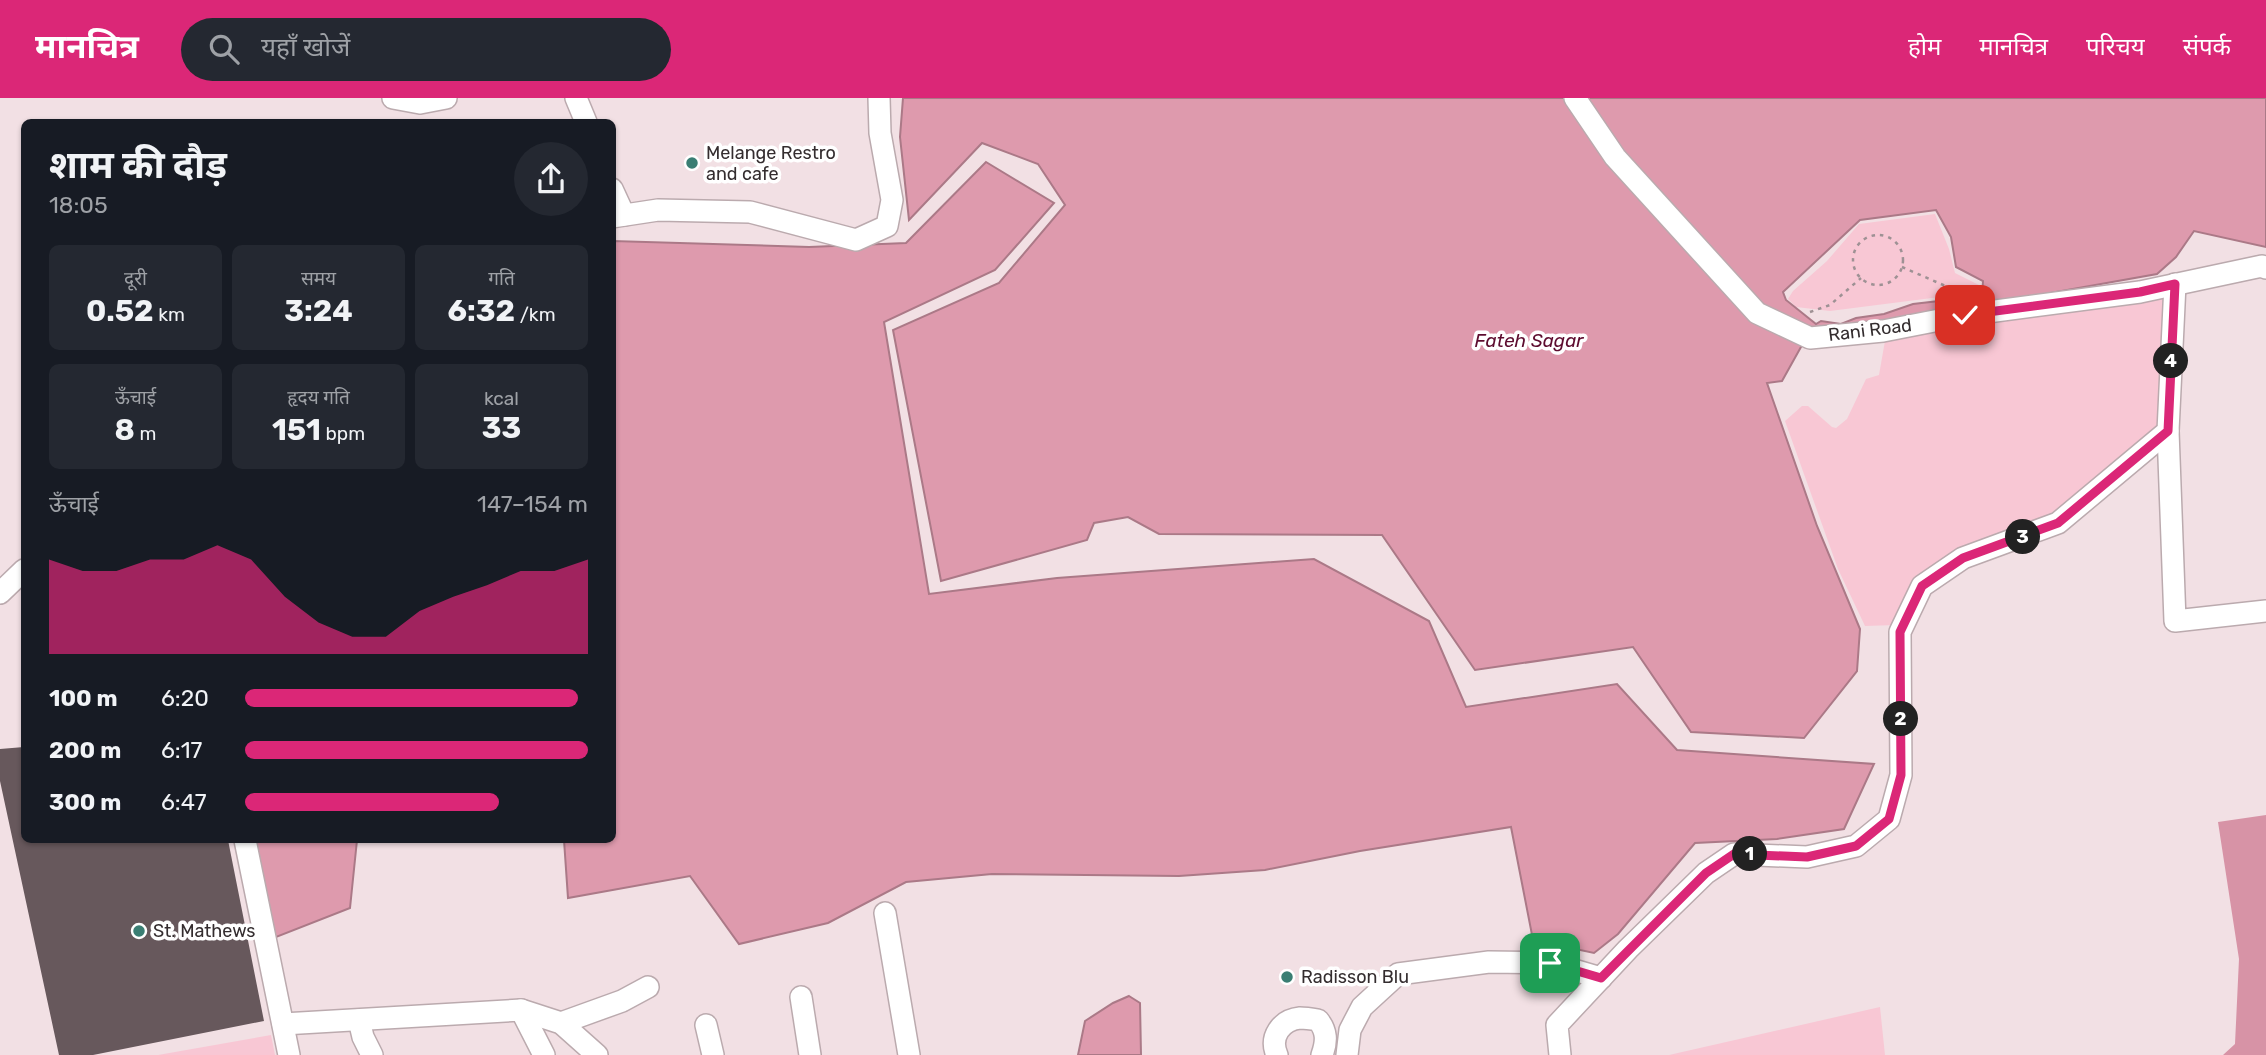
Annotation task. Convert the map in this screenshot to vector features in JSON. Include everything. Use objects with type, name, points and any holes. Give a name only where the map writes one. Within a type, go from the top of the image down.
[{"type":"street","points":[[393,98],[420,103],[446,98]]},
{"type":"street","points":[[576,98],[585,119]]},
{"type":"street","points":[[618,216],[658,211],[750,212],[819,228],[856,240],[887,226],[892,200],[880,133],[879,98]]},
{"type":"street","name":"Rani Road","points":[[1575,98],[1615,156],[1757,313],[1810,338],[1884,331],[1965,315],[2140,292],[2262,266],[2266,268]]},
{"type":"street","points":[[2175,284],[2168,431],[2175,621],[2266,611]]},
{"type":"street","points":[[1560,1055],[1557,1024],[1706,873],[1734,854],[1807,857],[1856,846],[1889,819],[1901,775],[1900,632],[1922,586],[1963,558],[2058,523],[2168,431]]},
{"type":"street","points":[[0,593],[21,573]]},
{"type":"street","points":[[246,843],[289,1055]]},
{"type":"street","points":[[885,913],[909,1055]]},
{"type":"street","points":[[1347,1055],[1350,1030],[1362,1007],[1398,974],[1489,962],[1550,963],[1601,978]]},
{"type":"street","points":[[561,1023],[622,1001],[648,987]]},
{"type":"street","points":[[801,997],[810,1055]]},
{"type":"street","points":[[283,1024],[521,1010],[561,1023],[597,1055]]},
{"type":"street","points":[[521,1010],[544,1055]]},
{"type":"street","points":[[1277,1055],[1274,1048],[1277,1032],[1284,1024],[1300,1018],[1318,1020],[1325,1028],[1326,1043],[1322,1055]]},
{"type":"street","points":[[359,1020],[363,1037],[372,1055]]},
{"type":"street","points":[[706,1025],[713,1055]]},
{"type":"path","points":[[1875,235],[1883,236],[1897,244],[1903,259],[1902,267],[1892,280],[1876,285],[1861,278],[1853,264],[1853,256],[1861,242],[1875,235]]},
{"type":"path","points":[[1902,267],[1957,291]]},
{"type":"path","points":[[1810,312],[1830,305],[1861,278]]},
{"type":"shaded area","points":[[1935,214],[1955,273],[1979,285],[1979,292],[1830,311],[1796,307],[1788,299],[1793,291],[1827,261],[1859,224]]},
{"type":"shaded area","points":[[2167,295],[2160,426],[2054,517],[1968,548],[1896,625],[1865,626],[1838,569],[1785,421],[1802,406],[1808,406],[1832,427],[1836,428],[1847,419],[1866,379],[1879,375],[1886,335]]},
{"type":"shaded area","points":[[2266,815],[2266,1055],[2223,1055],[2235,1044],[2239,959],[2218,822]]},
{"type":"shaded area","points":[[1880,1007],[1885,1055],[1669,1055]]},
{"type":"shaded area","points":[[271,1035],[275,1055],[158,1055]]},
{"type":"water","name":"Fateh Sagar","points":[[903,98],[2266,98],[2266,247],[2194,231],[2176,257],[2157,274],[1915,317],[1811,329],[1782,381],[1767,383],[1817,526],[1860,629],[1857,671],[1804,738],[1691,732],[1633,647],[1475,670],[1382,535],[1159,534],[1128,517],[1094,523],[1087,540],[941,581],[893,330],[999,283],[1065,205],[1038,164],[982,143],[909,220],[900,137]],"holes":[[[1936,210],[1951,237],[1956,267],[1983,281],[1982,296],[1913,304],[1841,324],[1821,321],[1816,324],[1786,300],[1783,292],[1860,220]]]},
{"type":"water","points":[[986,162],[1054,203],[995,270],[884,322],[929,594],[1057,578],[1314,559],[1429,621],[1466,707],[1617,684],[1677,750],[1874,764],[1844,829],[1777,839],[1695,843],[1618,934],[1594,953],[1533,940],[1511,827],[1360,851],[1265,870],[1179,876],[992,874],[906,882],[828,923],[739,944],[690,876],[568,898],[564,843],[616,843],[616,241],[809,247],[906,243]]},
{"type":"water","points":[[245,843],[357,843],[350,908],[266,941]]},
{"type":"water","points":[[1129,996],[1140,1003],[1141,1055],[1078,1055],[1085,1021]]},
{"type":"building","name":"St. Mathews","points":[[21,747],[21,843],[229,843],[264,1021],[93,1055],[59,1055],[0,781],[0,749]]},
{"type":"place","name":"Melange Restro and cafe","points":[[692,163]]},
{"type":"place","name":"St. Mathews","points":[[139,931]]},
{"type":"place","name":"Radisson Blu","points":[[1287,977]]},
{"type":"route","points":[[1550,963],[1601,978],[1706,873],[1734,854],[1807,857],[1856,846],[1889,819],[1901,775],[1900,632],[1922,586],[1963,558],[2058,523],[2168,431],[2175,284],[2140,292],[1965,315]]}]
